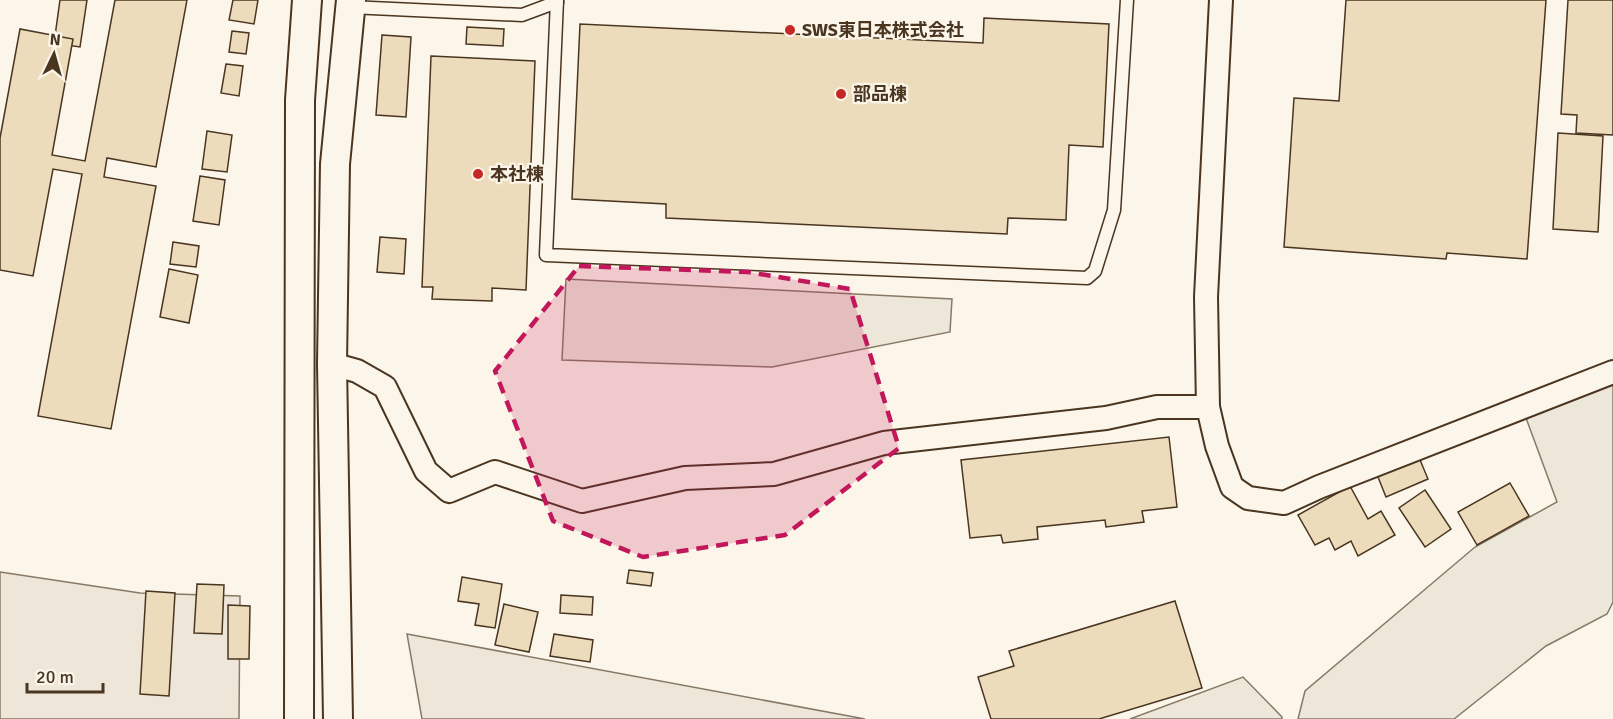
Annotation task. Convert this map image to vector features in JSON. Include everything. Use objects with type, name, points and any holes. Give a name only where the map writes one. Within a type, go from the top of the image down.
[{"type":"street","points":[[299,719],[300,100],[307,0]]},
{"type":"street","points":[[1221,0],[1206,297],[1208,407],[1217,446],[1232,488],[1248,498],[1284,503],[1613,372]]},
{"type":"street","points":[[338,719],[332,364],[334,164],[350,4]]},
{"type":"street","points":[[332,364],[357,370],[386,387],[426,471],[449,491],[495,472],[582,501],[686,478],[774,474],[884,443],[1106,418],[1157,407],[1208,407]]},
{"type":"lane","points":[[350,4],[522,15],[557,1],[546,255],[1087,278],[1095,271],[1114,210],[1127,0]]},
{"type":"highlighted area","points":[[579,266],[748,272],[850,289],[899,448],[785,535],[643,557],[553,521],[495,371]]},
{"type":"shaded area","points":[[566,279],[952,299],[950,332],[772,367],[562,360]]},
{"type":"shaded area","points":[[1613,384],[1613,602],[1607,614],[1546,646],[1454,719],[1298,719],[1305,691],[1475,547],[1557,502],[1526,418]]},
{"type":"shaded area","points":[[0,572],[140,593],[240,596],[239,719],[0,719]]},
{"type":"shaded area","points":[[407,634],[865,719],[422,719]]},
{"type":"shaded area","points":[[1243,677],[1282,719],[1130,719]]},
{"type":"building","points":[[60,0],[87,0],[80,47],[54,43]]},
{"type":"building","points":[[115,0],[187,0],[156,167],[107,158],[104,177],[156,186],[111,429],[38,416],[82,174],[53,169],[33,276],[0,270],[0,138],[20,29],[73,39],[52,155],[85,161]]},
{"type":"building","points":[[233,0],[258,0],[254,24],[229,20]]},
{"type":"building","points":[[1346,0],[1546,0],[1527,259],[1447,253],[1446,259],[1284,247],[1294,98],[1339,101]]},
{"type":"building","points":[[1568,0],[1613,0],[1613,135],[1576,133],[1577,115],[1561,114]]},
{"type":"building","name":"部品棟","points":[[984,18],[1109,24],[1103,147],[1069,145],[1066,220],[1008,218],[1007,234],[666,218],[666,204],[572,199],[580,24],[983,43]]},
{"type":"building","points":[[467,27],[504,29],[503,46],[466,44]]},
{"type":"building","points":[[232,31],[249,33],[246,54],[229,52]]},
{"type":"building","points":[[382,35],[411,37],[406,117],[376,115]]},
{"type":"building","name":"本社棟","points":[[431,56],[535,61],[526,290],[492,288],[492,301],[432,299],[433,287],[422,287]]},
{"type":"building","points":[[226,64],[243,66],[239,96],[221,93]]},
{"type":"building","points":[[207,131],[232,135],[227,172],[202,169]]},
{"type":"building","points":[[1558,133],[1603,136],[1598,232],[1553,229]]},
{"type":"building","points":[[200,176],[225,180],[219,225],[193,221]]},
{"type":"building","points":[[380,237],[406,239],[404,274],[377,272]]},
{"type":"building","points":[[173,242],[199,246],[196,267],[170,264]]},
{"type":"building","points":[[169,269],[198,275],[189,323],[160,317]]},
{"type":"building","points":[[1169,437],[1177,507],[1142,511],[1144,522],[1106,527],[1105,520],[1037,527],[1038,539],[1003,543],[1001,535],[970,538],[961,460]]},
{"type":"building","points":[[1418,455],[1428,479],[1386,497],[1376,472]]},
{"type":"building","points":[[1510,483],[1529,516],[1477,545],[1458,512]]},
{"type":"building","points":[[1350,486],[1368,519],[1381,511],[1395,535],[1358,556],[1351,541],[1335,550],[1329,538],[1315,545],[1298,515]]},
{"type":"building","points":[[1425,490],[1451,529],[1425,547],[1399,508]]},
{"type":"building","points":[[629,570],[653,573],[651,586],[627,583]]},
{"type":"building","points":[[462,577],[502,584],[495,628],[475,625],[479,604],[458,601]]},
{"type":"building","points":[[197,584],[224,585],[222,634],[194,633]]},
{"type":"building","points":[[146,591],[175,593],[169,696],[140,694]]},
{"type":"building","points":[[561,595],[593,597],[592,615],[560,613]]},
{"type":"building","points":[[1175,601],[1202,688],[1099,719],[991,719],[978,677],[1014,666],[1009,651]]},
{"type":"building","points":[[504,604],[538,612],[529,652],[495,645]]},
{"type":"building","points":[[228,605],[250,606],[249,659],[228,659]]},
{"type":"building","points":[[554,634],[593,640],[590,662],[550,656]]},
{"type":"place","name":"SWS東日本株式会社","points":[[790,30]]},
{"type":"place","name":"部品棟","points":[[841,94]]},
{"type":"place","name":"本社棟","points":[[478,174]]}]
